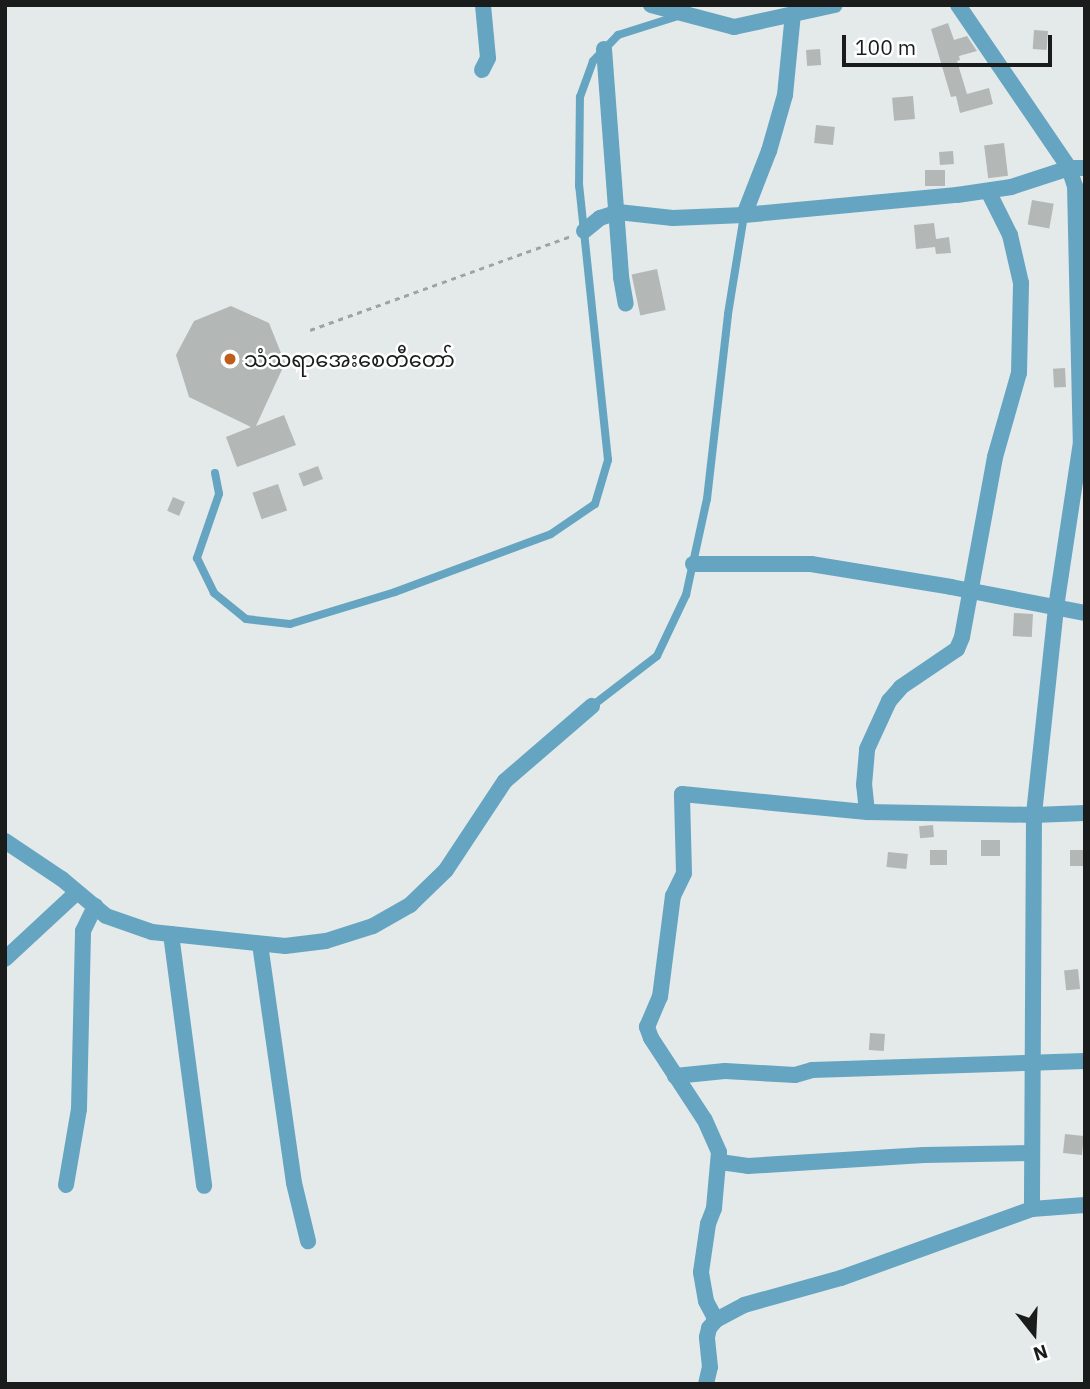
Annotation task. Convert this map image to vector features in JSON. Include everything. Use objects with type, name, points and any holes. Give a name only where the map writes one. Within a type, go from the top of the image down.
[{"type":"street","points":[[482,70],[488,58],[483,5]]},
{"type":"street","points":[[651,5],[734,27],[835,5]]},
{"type":"street","points":[[958,5],[1077,168],[1074,186],[1082,361],[1081,442],[1056,608],[1034,816],[1032,1209]]},
{"type":"street","points":[[744,215],[769,151],[785,95],[793,14]]},
{"type":"street","points":[[604,49],[621,277],[626,304]]},
{"type":"street","points":[[584,231],[600,218],[618,212],[673,218],[744,215],[988,191],[1077,168]]},
{"type":"street","points":[[867,812],[864,785],[867,750],[873,731],[889,701],[901,687],[957,649],[965,626],[995,457],[1019,373],[1022,351],[1021,283],[1010,235],[988,191]]},
{"type":"street","points":[[693,564],[811,564],[1085,613]]},
{"type":"street","points":[[5,841],[106,916],[152,932],[285,946],[326,941],[373,926],[410,905],[446,870],[505,781],[592,706]]},
{"type":"street","points":[[716,1320],[706,1301],[701,1272],[720,1162],[704,1119],[675,1076],[648,1027],[660,997],[673,896],[684,873],[682,794],[867,812],[1034,816],[1085,813]]},
{"type":"street","points":[[5,959],[77,892]]},
{"type":"street","points":[[66,1185],[79,1109],[83,931],[95,906]]},
{"type":"street","points":[[171,934],[204,1186]]},
{"type":"street","points":[[260,944],[294,1183],[309,1241]]},
{"type":"street","points":[[675,1076],[724,1071],[795,1075],[812,1070],[1085,1061]]},
{"type":"street","points":[[720,1162],[748,1166],[924,1154],[1032,1153]]},
{"type":"street","points":[[706,1384],[710,1367],[707,1337],[716,1320],[744,1305],[841,1278],[1032,1209],[1085,1205]]},
{"type":"lane","points":[[215,473],[219,494],[197,558],[214,593],[246,619],[290,624],[395,593],[551,534],[595,504],[608,460],[579,186],[580,97],[593,61],[618,35],[684,14]]},
{"type":"lane","points":[[592,706],[657,656],[686,594],[707,499],[728,314],[744,215]]},
{"type":"path","points":[[310,330],[584,231]]},
{"type":"building","points":[[948,23],[954,40],[967,36],[977,51],[959,56],[960,60],[957,61],[967,94],[989,88],[993,104],[960,113],[956,96],[951,97],[931,29]]},
{"type":"building","points":[[1034,30],[1048,31],[1047,50],[1033,49]]},
{"type":"building","points":[[820,49],[821,65],[807,66],[806,50]]},
{"type":"building","points":[[913,96],[915,119],[894,121],[892,98]]},
{"type":"building","points":[[816,125],[835,127],[833,145],[814,143]]},
{"type":"building","points":[[1004,143],[1008,176],[988,178],[984,145]]},
{"type":"building","points":[[953,151],[954,164],[940,165],[939,152]]},
{"type":"building","points":[[925,170],[945,170],[945,186],[925,186]]},
{"type":"building","points":[[1032,200],[1054,204],[1049,228],[1028,225]]},
{"type":"building","points":[[934,223],[936,239],[949,237],[951,253],[936,254],[935,247],[916,249],[914,225]]},
{"type":"building","points":[[657,269],[666,310],[640,315],[632,274]]},
{"type":"building","name":"သံသရာအေးစေတီတော်","points":[[231,306],[269,323],[285,363],[256,426],[284,415],[296,445],[237,467],[226,437],[251,427],[189,397],[176,355],[194,321]]},
{"type":"building","points":[[1065,368],[1066,387],[1054,388],[1053,369]]},
{"type":"building","points":[[318,466],[323,479],[303,487],[298,474]]},
{"type":"building","points":[[278,484],[287,510],[262,519],[252,493]]},
{"type":"building","points":[[173,497],[185,502],[179,516],[167,511]]},
{"type":"building","points":[[1014,613],[1033,614],[1032,637],[1013,636]]},
{"type":"building","points":[[933,825],[934,837],[920,838],[919,826]]},
{"type":"building","points":[[981,840],[1000,840],[1000,856],[981,856]]},
{"type":"building","points":[[930,850],[947,850],[947,865],[930,865]]},
{"type":"building","points":[[1070,850],[1085,850],[1085,866],[1070,866]]},
{"type":"building","points":[[888,852],[908,854],[906,869],[886,867]]},
{"type":"building","points":[[1078,969],[1080,989],[1066,990],[1064,970]]},
{"type":"building","points":[[870,1033],[885,1034],[884,1051],[869,1050]]},
{"type":"building","points":[[1065,1134],[1084,1136],[1082,1155],[1063,1153]]},
{"type":"place","name":"သံသရာအေးစေတီတော်","points":[[230,359]]}]
